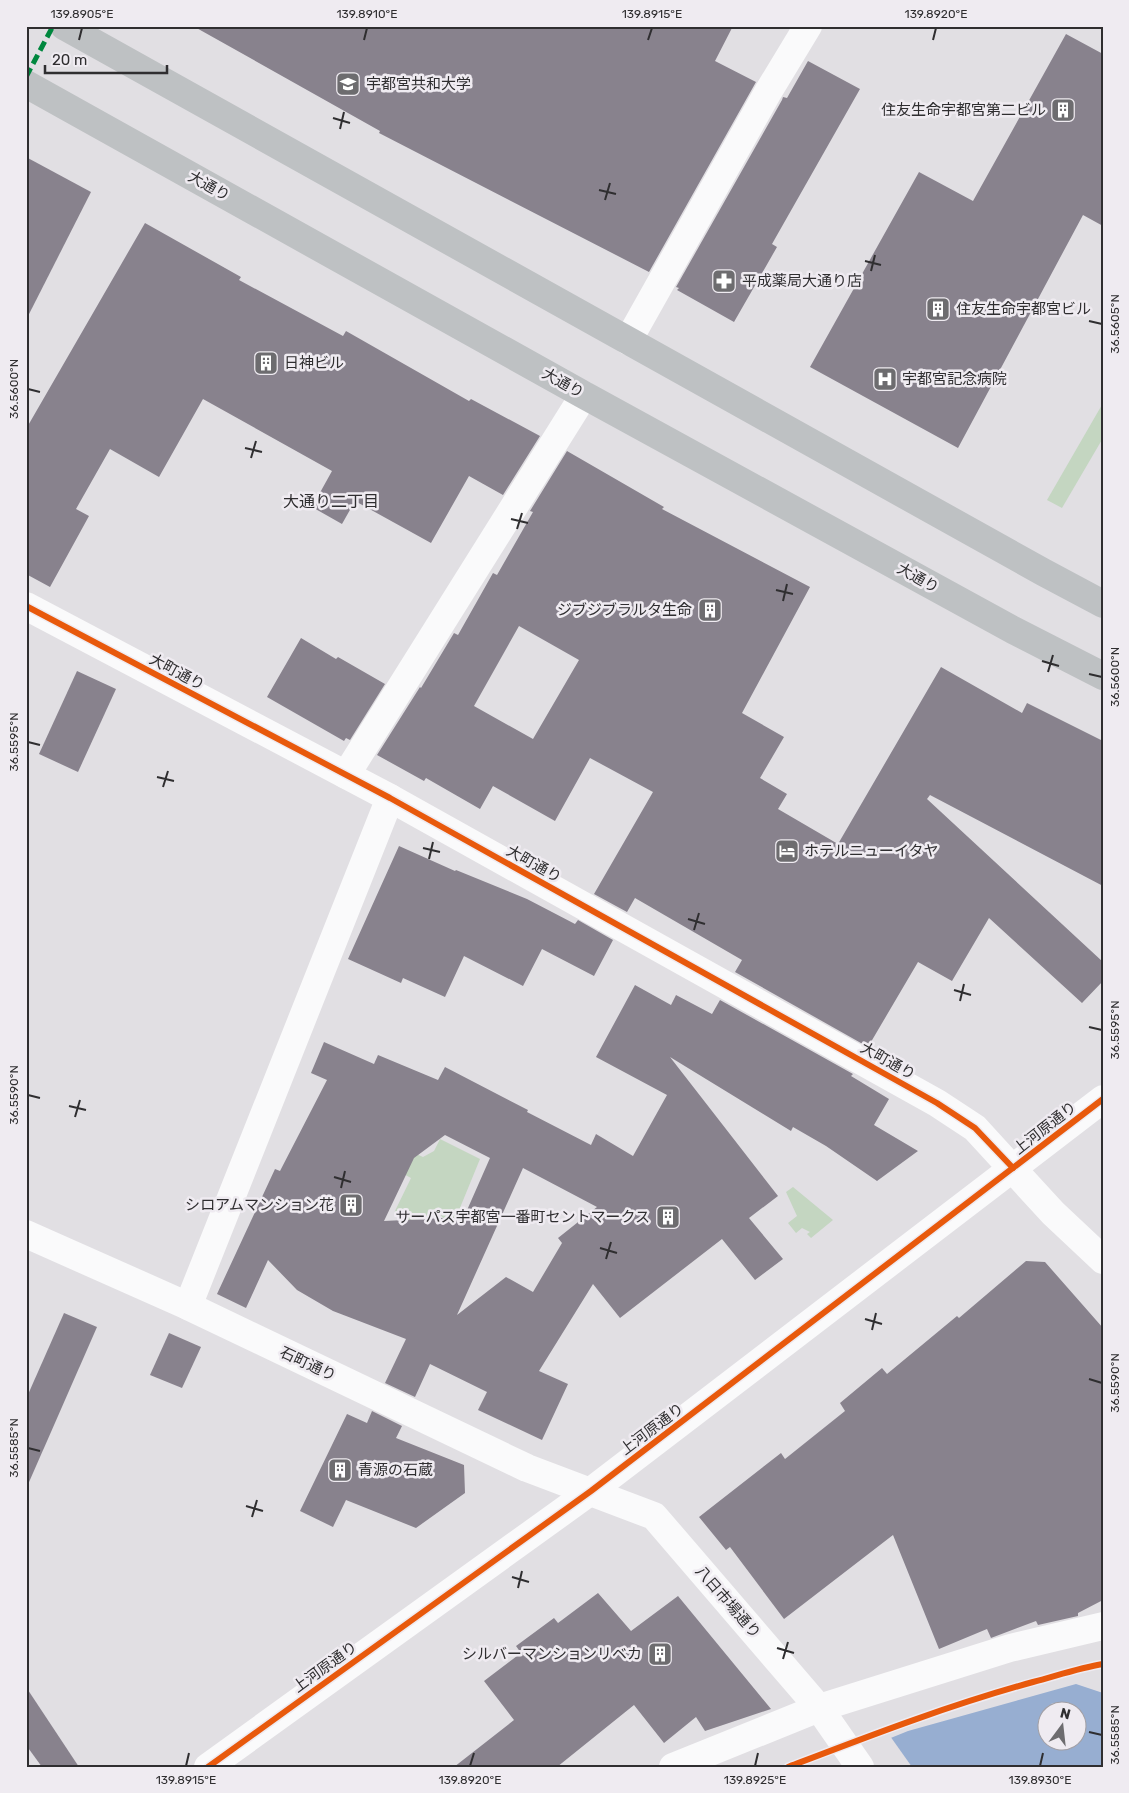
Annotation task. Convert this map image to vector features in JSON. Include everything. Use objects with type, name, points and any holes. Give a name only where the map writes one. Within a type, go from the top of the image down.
[{"type":"main road","points":[[64,26],[1026,563],[1103,604]]},
{"type":"main road","name":"大通り","points":[[26,84],[584,395],[1013,630],[1103,676]]},
{"type":"street","points":[[628,341],[768,92],[808,26]]},
{"type":"street","points":[[346,775],[584,395]]},
{"type":"street","name":"大町通り","points":[[26,606],[390,798],[937,1103],[975,1128],[1053,1213],[1103,1260]]},
{"type":"street","points":[[188,1306],[390,798]]},
{"type":"street","name":"上河原通り","points":[[208,1767],[591,1491],[1103,1099]]},
{"type":"street","name":"石町通り","points":[[26,1234],[188,1306],[527,1468],[591,1491]]},
{"type":"street","name":"八日市場通り","points":[[591,1491],[654,1516],[823,1712],[860,1767]]},
{"type":"street","points":[[673,1767],[823,1712],[1010,1648],[1103,1626]]},
{"type":"green space","points":[[1103,403],[1103,438],[1062,508],[1047,500]]},
{"type":"green space","points":[[440,1139],[480,1159],[446,1242],[447,1223],[440,1214],[428,1214],[421,1226],[394,1213],[411,1178],[400,1172],[410,1151],[423,1157],[434,1151]]},
{"type":"green space","points":[[793,1187],[833,1220],[811,1238],[807,1234],[810,1232],[802,1228],[796,1233],[788,1223],[797,1216],[786,1192]]},
{"type":"water","points":[[1076,1684],[1103,1693],[1103,1767],[819,1767],[908,1731]]},
{"type":"pier","points":[[890,1736],[912,1767],[817,1767],[818,1764]]},
{"type":"building","points":[[193,26],[733,26],[715,61],[756,82],[649,272],[379,133],[380,131]]},
{"type":"building","name":"住友生命宇都宮ビル","points":[[1066,34],[1103,54],[1103,226],[1083,215],[958,448],[810,367],[919,172],[973,201]]},
{"type":"building","points":[[808,61],[860,89],[772,244],[777,247],[734,322],[677,290],[679,288],[676,287],[783,97],[787,98]]},
{"type":"building","points":[[26,157],[91,192],[26,320]]},
{"type":"building","points":[[145,223],[241,277],[239,280],[343,336],[346,331],[469,401],[471,399],[540,436],[503,495],[469,476],[431,543],[355,501],[342,524],[312,507],[332,471],[203,399],[159,477],[110,449],[76,509],[89,516],[50,587],[26,574],[26,429]]},
{"type":"building","points":[[567,451],[664,507],[662,509],[810,587],[742,713],[784,737],[760,778],[787,794],[778,809],[838,844],[941,667],[1022,713],[1027,703],[1103,741],[1103,886],[930,795],[927,799],[1103,962],[1103,981],[1082,1003],[989,918],[952,981],[918,962],[868,1047],[735,972],[742,960],[635,898],[627,912],[594,894],[653,792],[590,758],[555,821],[493,786],[480,809],[426,778],[424,781],[377,755],[454,633],[458,635],[493,573],[497,575],[533,512],[530,511]],"holes":[[[519,626],[579,660],[533,739],[474,706]]]},
{"type":"building","points":[[301,638],[336,659],[338,657],[385,684],[350,740],[346,738],[344,741],[267,697]]},
{"type":"building","points":[[77,671],[116,689],[78,772],[39,754]]},
{"type":"building","points":[[399,846],[455,871],[527,899],[575,924],[578,920],[613,940],[594,976],[542,949],[523,986],[464,956],[445,997],[403,978],[401,983],[348,959]]},
{"type":"building","points":[[635,985],[671,1005],[676,995],[712,1014],[720,1000],[853,1074],[851,1076],[889,1099],[874,1125],[918,1151],[877,1181],[826,1146],[793,1127],[791,1131],[670,1057],[778,1196],[749,1218],[783,1259],[755,1280],[722,1239],[620,1318],[593,1284],[539,1371],[568,1384],[542,1440],[478,1410],[487,1392],[430,1364],[415,1397],[385,1383],[406,1339],[333,1311],[297,1290],[268,1260],[246,1308],[217,1294],[275,1169],[280,1171],[327,1080],[311,1073],[324,1042],[374,1064],[378,1055],[438,1080],[445,1067],[591,1145],[596,1134],[633,1156],[667,1095],[596,1057]],"holes":[[[445,1135],[490,1158],[464,1217],[384,1221],[414,1158]],[[523,1168],[597,1207],[558,1238],[562,1243],[533,1292],[506,1277],[457,1315]]]},
{"type":"building","points":[[1026,1261],[1045,1262],[1103,1328],[1103,1600],[1078,1613],[1078,1616],[1038,1625],[1036,1621],[991,1638],[987,1629],[939,1649],[893,1535],[784,1619],[730,1547],[726,1550],[699,1517],[781,1453],[785,1459],[845,1411],[840,1403],[882,1368],[887,1374],[957,1316],[959,1318]]},
{"type":"building","points":[[64,1313],[97,1327],[26,1489],[26,1399]]},
{"type":"building","points":[[169,1333],[201,1347],[182,1388],[150,1375]]},
{"type":"building","points":[[372,1411],[402,1426],[396,1438],[464,1465],[465,1493],[416,1528],[346,1500],[333,1527],[300,1511],[347,1414],[367,1423]]},
{"type":"building","points":[[598,1593],[631,1631],[678,1596],[771,1709],[705,1731],[696,1717],[664,1743],[634,1705],[557,1767],[454,1767],[514,1720],[484,1681],[521,1653],[516,1646],[554,1618],[558,1623]]},
{"type":"building","points":[[26,1687],[79,1767],[42,1767],[26,1745]]},
{"type":"marked path","points":[[26,77],[53,26]]},
{"type":"cycle path","points":[[26,606],[390,798],[937,1103],[975,1128],[1013,1168]]},
{"type":"cycle path","points":[[208,1767],[591,1491],[1103,1099]]},
{"type":"cycle path","points":[[788,1767],[940,1711],[1002,1691],[1103,1664]]},
{"type":"place","name":"宇都宮共和大学","points":[[348,84]]},
{"type":"place","name":"住友生命宇都宮第二ビル","points":[[1063,110]]},
{"type":"place","name":"平成薬局大通り店","points":[[724,281]]},
{"type":"place","name":"住友生命宇都宮ビル","points":[[938,309]]},
{"type":"place","name":"日神ビル","points":[[266,363]]},
{"type":"place","name":"宇都宮記念病院","points":[[885,379]]},
{"type":"place","name":"ジブジブラルタ生命","points":[[710,610]]},
{"type":"place","name":"ホテルニューイタヤ","points":[[787,851]]},
{"type":"place","name":"シロアムマンション花","points":[[351,1205]]},
{"type":"place","name":"サーパス宇都宮一番町セントマークス","points":[[668,1217]]},
{"type":"place","name":"青源の石蔵","points":[[340,1470]]},
{"type":"place","name":"シルバーマンションリベカ","points":[[660,1654]]},
{"type":"district","name":"大通り二丁目","points":[[331,501]]}]
